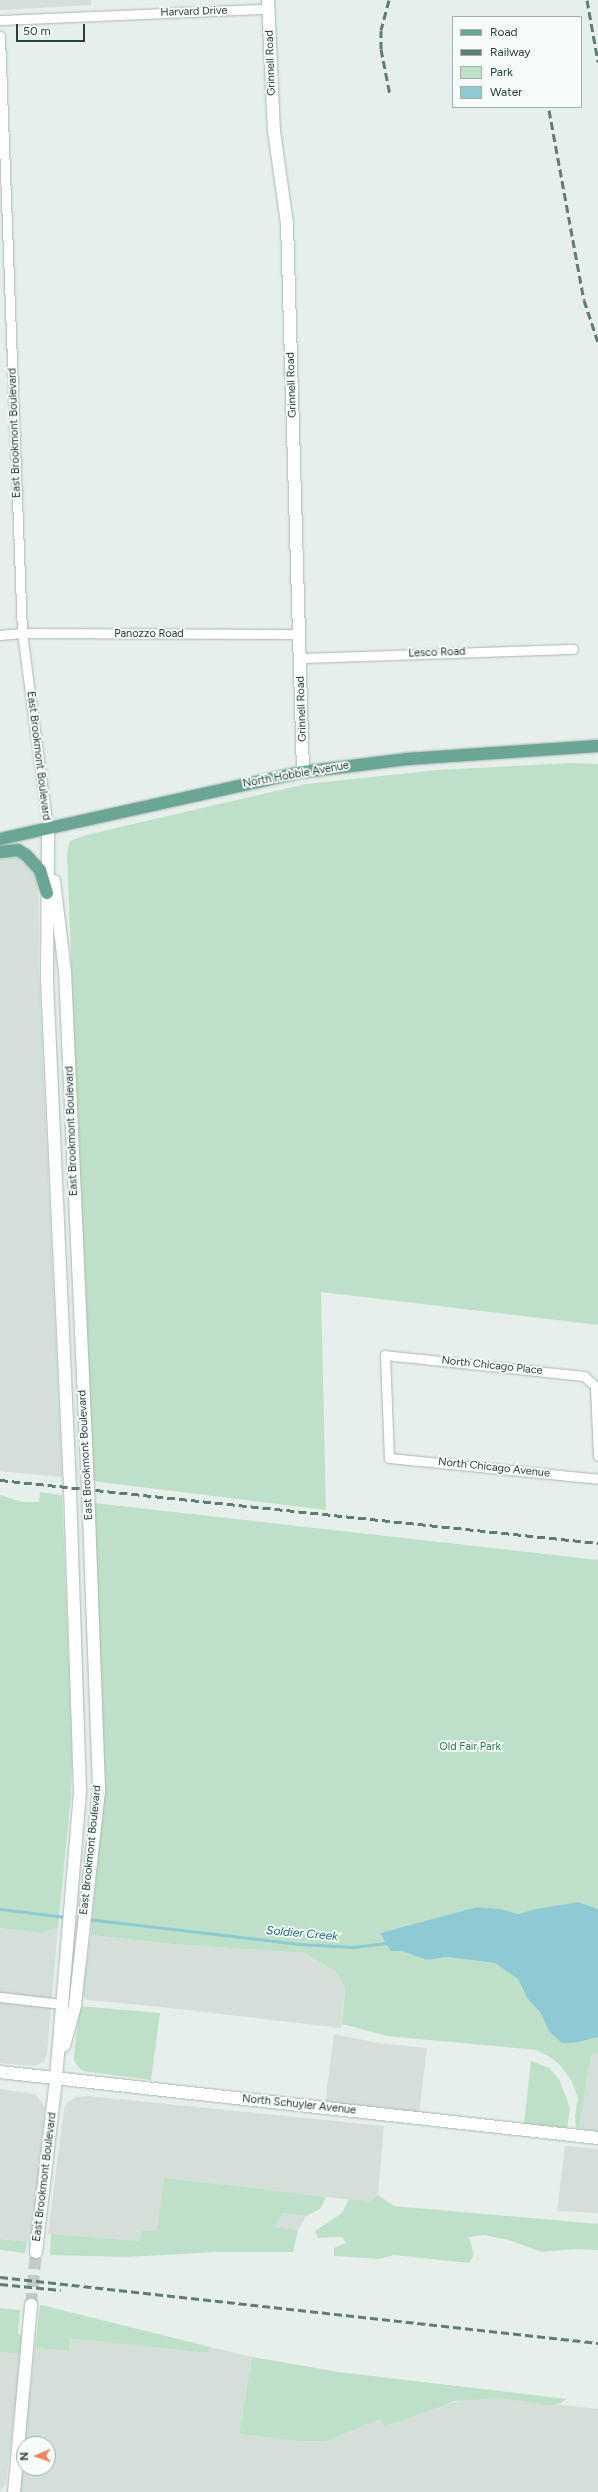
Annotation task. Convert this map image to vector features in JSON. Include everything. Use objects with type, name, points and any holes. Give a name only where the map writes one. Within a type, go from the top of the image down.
[{"type":"main road","name":"Grinnell Road","points":[[268,4],[274,131],[287,223],[303,772]]},
{"type":"main road","name":"North Hobbie Avenue","points":[[0,839],[303,772],[407,758],[598,746]]},
{"type":"main road","name":"East Brookmont Boulevard","points":[[36,2252],[56,2078],[80,1791],[70,1480],[47,981],[48,829]]},
{"type":"main road","name":"East Brookmont Boulevard","points":[[48,829],[65,972],[89,1504],[98,1791],[75,2006],[56,2078]]},
{"type":"main road","points":[[0,852],[18,850],[26,855],[40,870],[48,893]]},
{"type":"main road","name":"North Schuyler Avenue","points":[[0,2072],[598,2138]]},
{"type":"main road","points":[[14,2492],[31,2305]]},
{"type":"street","name":"Harvard Drive","points":[[0,20],[268,4]]},
{"type":"street","name":"East Brookmont Boulevard","points":[[0,36],[22,633],[48,829]]},
{"type":"street","name":"Panozzo Road","points":[[0,635],[22,633],[299,634]]},
{"type":"street","name":"Lesco Road","points":[[300,658],[573,649]]},
{"type":"street","name":"North Chicago Place","points":[[389,1458],[385,1355],[584,1376],[596,1386],[598,1456]]},
{"type":"street","name":"North Chicago Avenue","points":[[389,1458],[598,1479]]},
{"type":"street","points":[[0,1997],[62,2004]]},
{"type":"shaded area","points":[[0,0],[91,0],[91,5],[0,10]]},
{"type":"shaded area","points":[[8,857],[18,858],[25,862],[31,868],[38,882],[39,977],[62,1477],[0,1471],[0,859]]},
{"type":"shaded area","points":[[0,1928],[40,1933],[58,1928],[47,2053],[44,2062],[35,2066],[0,2063]]},
{"type":"shaded area","points":[[91,1935],[172,1944],[305,1953],[337,1973],[345,1988],[341,2028],[87,2000],[81,1994]]},
{"type":"shaded area","points":[[334,2034],[378,2043],[427,2048],[419,2113],[325,2103]]},
{"type":"shaded area","points":[[598,2052],[598,2131],[579,2129],[591,2055]]},
{"type":"shaded area","points":[[0,2089],[35,2094],[42,2102],[45,2110],[32,2243],[0,2239]]},
{"type":"shaded area","points":[[88,2096],[384,2126],[378,2195],[370,2202],[165,2178],[157,2230],[140,2241],[48,2234],[64,2109],[67,2103],[76,2097]]},
{"type":"shaded area","points":[[565,2146],[598,2149],[598,2213],[557,2211]]},
{"type":"shaded area","points":[[283,2213],[306,2216],[298,2230],[275,2227]]},
{"type":"shaded area","points":[[70,2337],[208,2353],[210,2347],[252,2357],[239,2434],[297,2441],[326,2441],[381,2419],[384,2427],[437,2406],[470,2399],[498,2398],[598,2409],[598,2492],[20,2492],[21,2476],[56,2476],[56,2436],[25,2436],[35,2348],[69,2351]]},
{"type":"shaded area","points":[[0,2352],[21,2354],[6,2483],[0,2492]]},
{"type":"green space","points":[[570,763],[598,764],[598,1325],[321,1292],[326,1510],[92,1481],[67,854],[70,841],[86,835],[306,784],[437,770]]},
{"type":"green space","points":[[40,1492],[62,1495],[72,1754],[71,1796],[58,1928],[40,1933],[0,1928],[0,1495],[22,1502],[39,1502]]},
{"type":"green space","name":"Old Fair Park","points":[[94,1503],[598,1560],[598,1909],[578,1902],[536,1909],[518,1915],[500,1909],[477,1907],[380,1933],[390,1951],[402,1951],[427,1960],[446,1957],[495,1963],[518,1979],[527,1998],[540,2012],[549,2031],[579,2042],[598,2037],[598,2052],[591,2055],[579,2129],[576,2127],[575,2116],[578,2098],[571,2080],[559,2064],[550,2057],[536,2050],[387,2036],[342,2024],[345,1988],[337,1973],[305,1953],[172,1944],[91,1935],[103,1797]]},
{"type":"green space","points":[[80,2006],[160,2013],[151,2080],[83,2071],[79,2068],[74,2060],[74,2055]]},
{"type":"green space","points":[[531,2061],[549,2068],[559,2079],[570,2108],[567,2128],[524,2124]]},
{"type":"green space","points":[[164,2178],[326,2197],[320,2209],[306,2216],[283,2213],[275,2227],[298,2230],[293,2252],[217,2252],[128,2257],[50,2255],[51,2234],[140,2241],[142,2231],[157,2230]]},
{"type":"green space","points":[[378,2195],[394,2206],[598,2224],[598,2250],[575,2249],[542,2252],[509,2240],[484,2235],[469,2237],[474,2255],[469,2263],[394,2255],[379,2259],[334,2256],[334,2248],[346,2243],[342,2237],[318,2238],[315,2231],[342,2213],[349,2199],[370,2202]]},
{"type":"green space","points":[[0,2239],[27,2242],[25,2253],[0,2250]]},
{"type":"green space","points":[[40,2305],[210,2347],[208,2353],[70,2338],[69,2351],[35,2348]]},
{"type":"green space","points":[[0,2308],[20,2310],[18,2334],[22,2335],[21,2354],[0,2352]]},
{"type":"green space","points":[[252,2357],[338,2372],[567,2399],[561,2403],[550,2405],[498,2398],[455,2401],[384,2427],[381,2419],[326,2441],[297,2441],[239,2434]]},
{"type":"water","points":[[578,1902],[598,1909],[598,2037],[579,2042],[562,2043],[549,2031],[540,2012],[527,1998],[518,1979],[495,1963],[446,1957],[427,1960],[402,1951],[390,1951],[380,1933],[477,1907],[500,1909],[518,1914],[536,1909]]},
{"type":"waterway","name":"Soldier Creek","points":[[0,1909],[66,1917]]},
{"type":"waterway","name":"Soldier Creek","points":[[87,1919],[300,1944],[354,1947],[388,1943]]},
{"type":"tunnel","points":[[31,2305],[36,2252]]},
{"type":"railway","points":[[389,0],[381,30],[381,49],[390,95]]},
{"type":"railway","points":[[587,0],[598,62]]},
{"type":"railway","points":[[549,110],[584,300],[598,342]]},
{"type":"railway","points":[[0,1480],[598,1543]]},
{"type":"railway","points":[[0,2277],[598,2343]]},
{"type":"railway","points":[[0,2284],[61,2290]]}]
